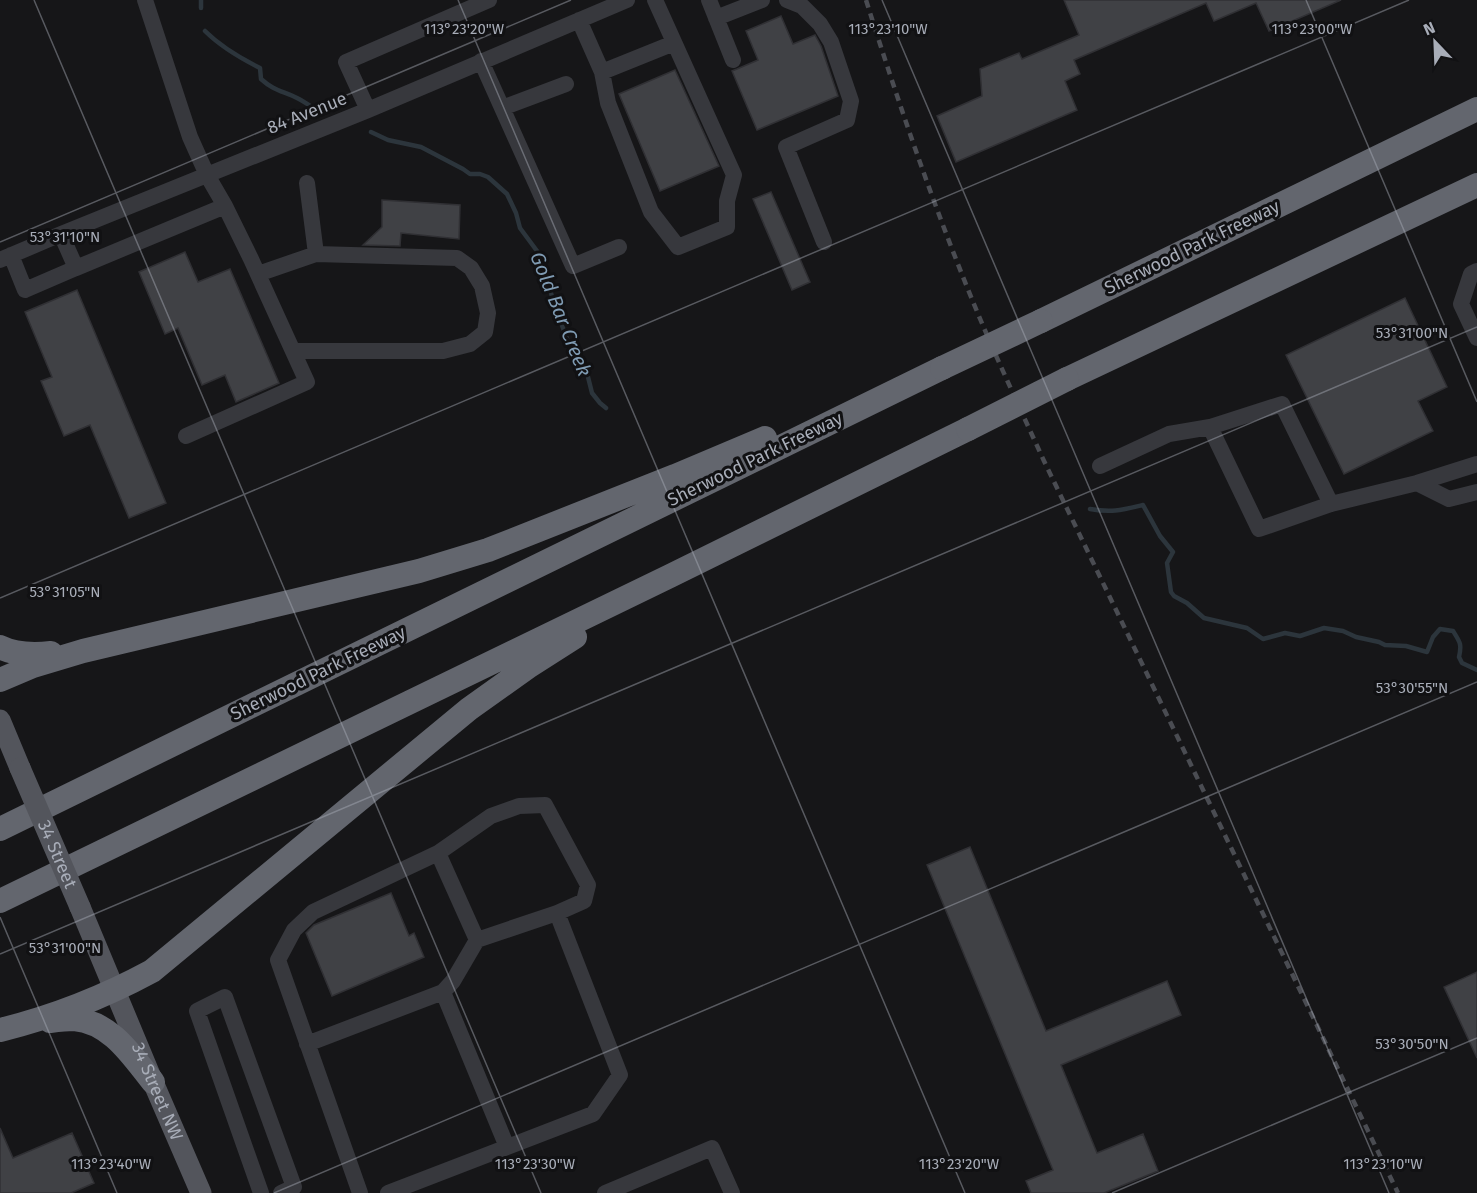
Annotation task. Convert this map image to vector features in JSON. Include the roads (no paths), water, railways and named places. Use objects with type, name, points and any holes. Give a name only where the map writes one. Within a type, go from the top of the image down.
[{"type":"highway","name":"Sherwood Park Freeway","points":[[0,829],[894,391],[1477,109]]},
{"type":"highway","points":[[0,901],[670,576],[1067,379],[1477,185]]},
{"type":"highway","points":[[0,680],[33,666],[83,651],[419,571],[488,550],[775,434],[894,391]]},
{"type":"highway","points":[[0,1030],[33,1022],[115,989],[163,963],[470,709],[547,655],[670,576]]},
{"type":"highway","points":[[0,647],[20,654],[83,651]]},
{"type":"highway","points":[[33,1022],[73,1019],[95,1025],[123,1044],[153,1082]]},
{"type":"main road","name":"34 Street","points":[[0,720],[115,989]]},
{"type":"main road","name":"34 Street NW","points":[[115,989],[201,1193]]},
{"type":"street","points":[[145,0],[190,137],[258,274],[307,382],[186,436]]},
{"type":"street","points":[[368,110],[346,62],[489,0]]},
{"type":"street","name":"84 Avenue","points":[[5,258],[368,110],[627,0]]},
{"type":"street","points":[[579,20],[602,72],[608,103],[651,212],[678,248],[727,227],[727,201],[734,175],[656,0]]},
{"type":"street","points":[[709,0],[733,60]]},
{"type":"street","points":[[716,18],[762,0]]},
{"type":"street","points":[[787,0],[802,6],[820,24],[831,42],[850,101],[847,120],[786,147],[824,242]]},
{"type":"street","points":[[602,72],[674,43]]},
{"type":"street","points":[[481,61],[573,266],[620,247]]},
{"type":"street","points":[[502,108],[566,84]]},
{"type":"street","points":[[307,183],[316,254]]},
{"type":"street","points":[[5,258],[25,290],[225,206]]},
{"type":"street","points":[[61,234],[76,268]]},
{"type":"street","points":[[258,274],[316,254],[457,258],[471,268],[482,286],[488,313],[485,332],[470,344],[443,351],[293,351]]},
{"type":"street","points":[[1477,271],[1471,274],[1461,304],[1477,338]]},
{"type":"street","points":[[1100,466],[1169,434],[1210,428],[1282,405],[1331,504]]},
{"type":"street","points":[[1210,428],[1259,529],[1331,504],[1417,483],[1477,464]]},
{"type":"street","points":[[1417,483],[1449,499],[1477,492]]},
{"type":"street","points":[[307,1044],[443,992],[453,981],[477,940],[557,913],[584,901],[588,885],[545,805],[519,806],[491,816],[438,853],[314,912],[294,930],[278,960],[307,1044],[360,1193]]},
{"type":"street","points":[[438,853],[477,940]]},
{"type":"street","points":[[388,1193],[593,1114],[620,1075],[557,913]]},
{"type":"street","points":[[443,992],[507,1147]]},
{"type":"street","points":[[261,1193],[197,1011],[225,997],[294,1187],[281,1193]]},
{"type":"street","points":[[605,1193],[712,1148],[732,1193]]},
{"type":"waterway","name":"Gold Bar Creek","points":[[201,0],[201,8]]},
{"type":"waterway","points":[[205,31],[231,52],[260,68],[261,79],[266,83],[315,109]]},
{"type":"waterway","name":"Gold Bar Creek","points":[[371,132],[388,140],[421,147],[470,174],[488,177],[507,194],[520,228],[540,255],[549,277],[555,307],[569,344],[583,364],[592,393],[606,408]]},
{"type":"waterway","name":"Gold Bar Creek","points":[[1090,509],[1105,511],[1143,505],[1160,536],[1173,552],[1167,563],[1171,592],[1204,618],[1247,628],[1263,639],[1285,633],[1300,636],[1324,628],[1343,631],[1385,645],[1406,646],[1427,652],[1433,637],[1440,629],[1453,631],[1460,643],[1459,657],[1462,663],[1477,670]]},
{"type":"railway","points":[[866,0],[934,202],[996,356],[1044,461],[1398,1193]]}]
